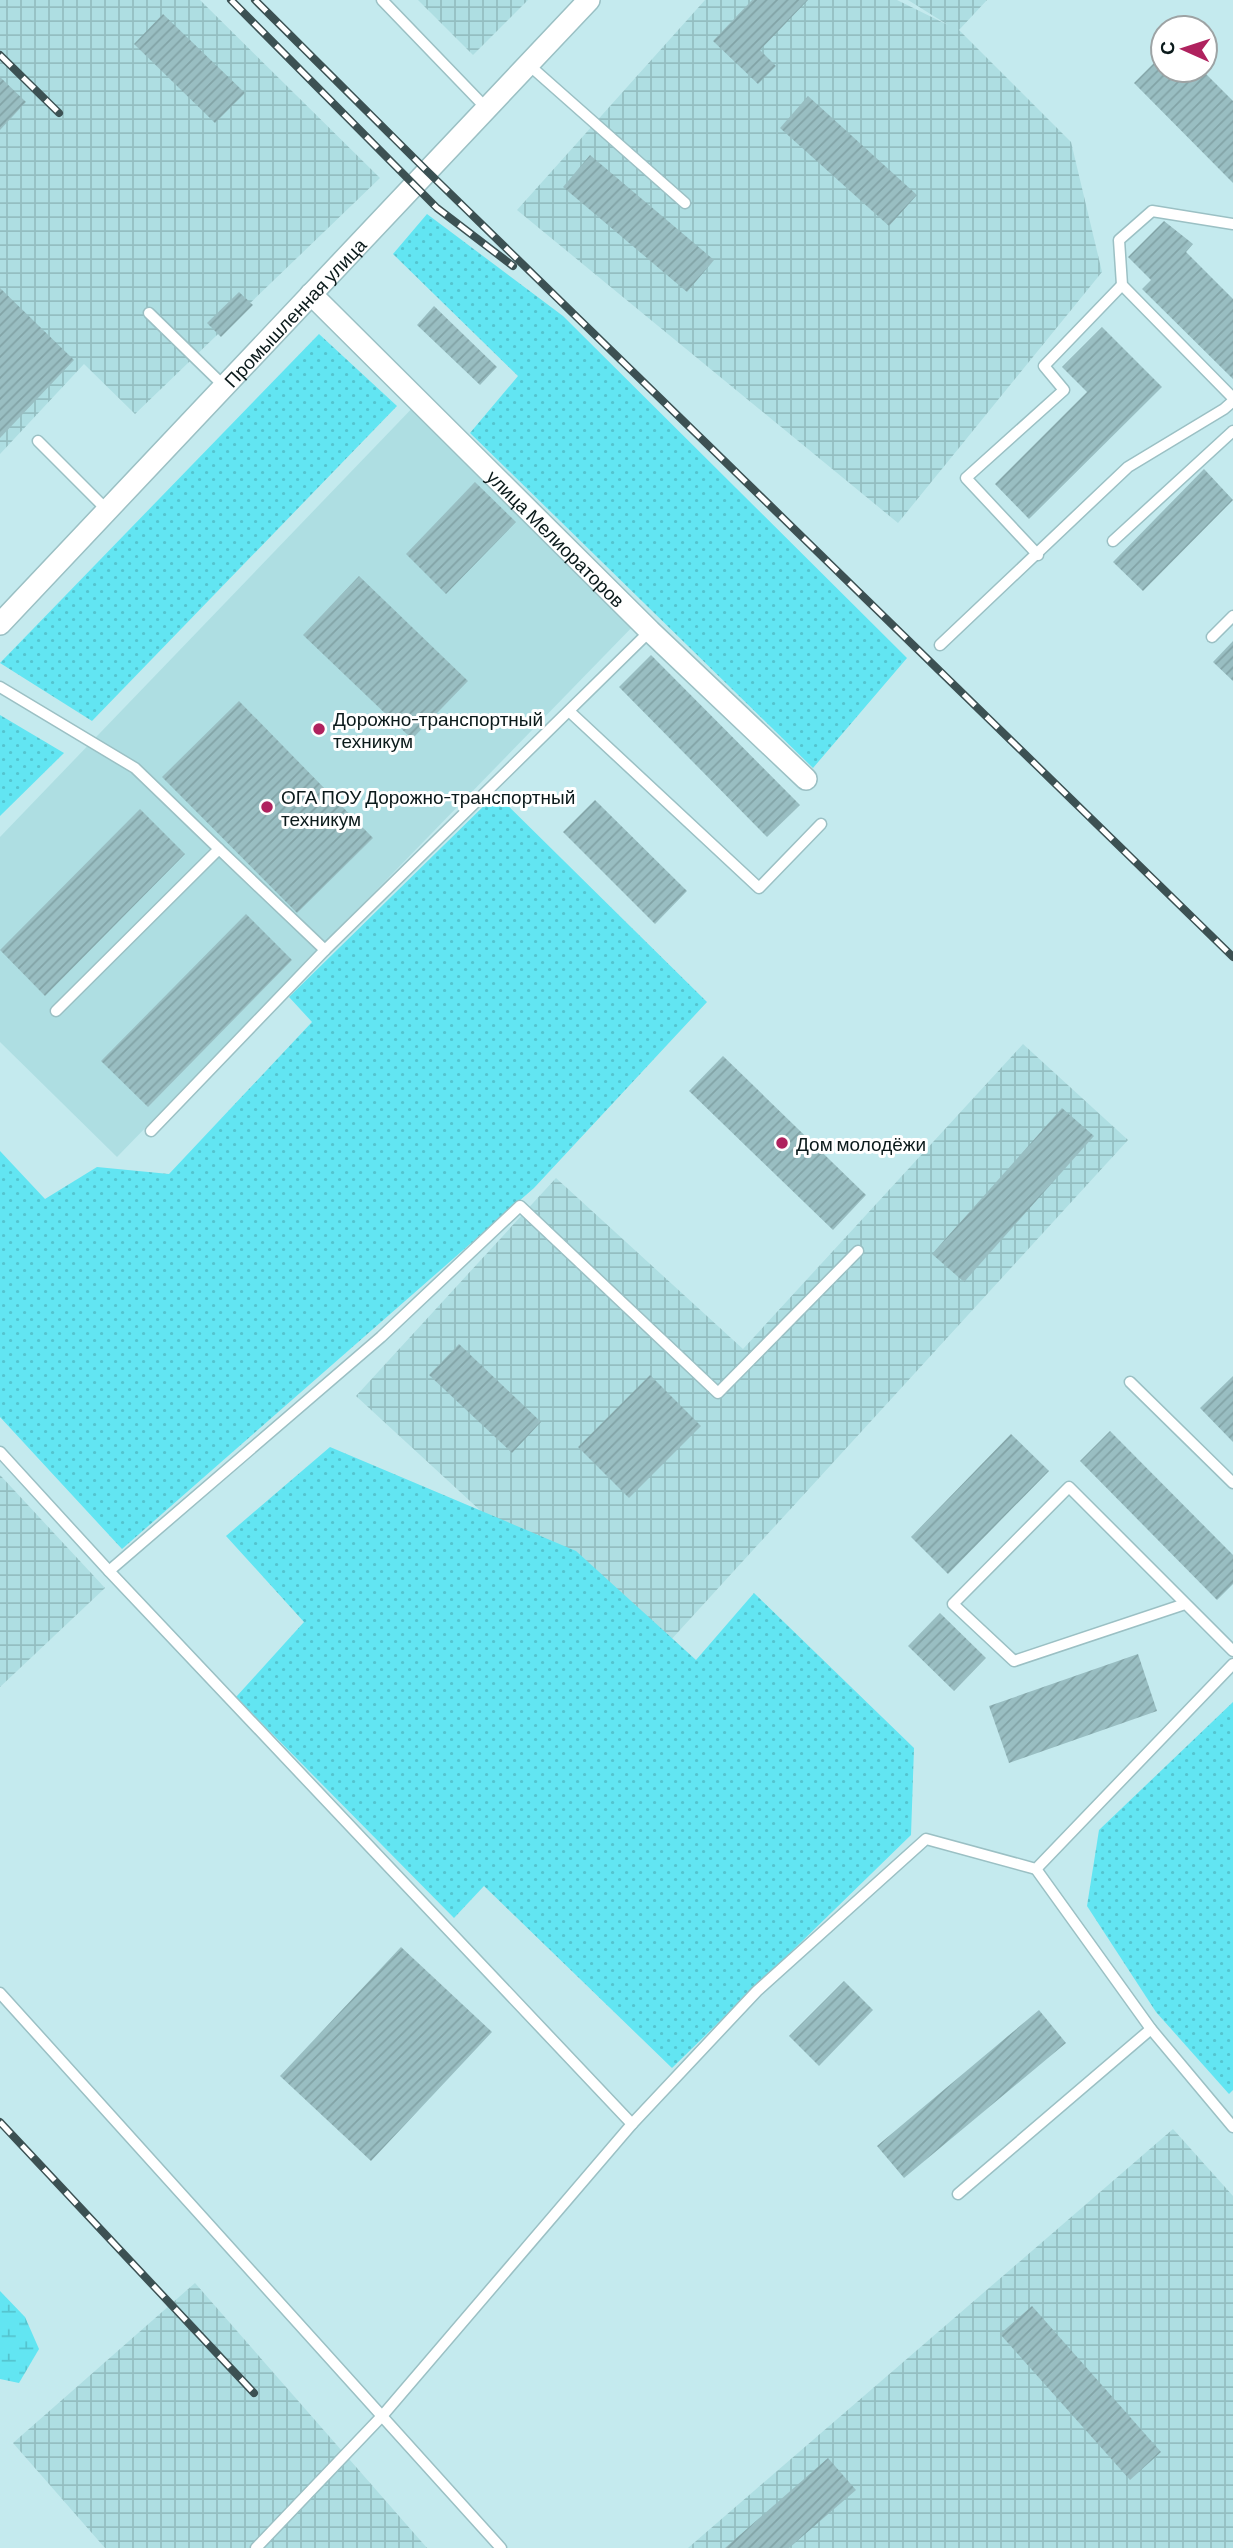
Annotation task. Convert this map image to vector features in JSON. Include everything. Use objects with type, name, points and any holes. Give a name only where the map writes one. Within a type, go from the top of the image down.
[{"type":"street","name":"Промышленная улица","points":[[0,624],[589,0]]},
{"type":"street","name":"улица Мелиораторов","points":[[311,294],[650,631],[806,779]]},
{"type":"lane","points":[[382,0],[487,109]]},
{"type":"lane","points":[[529,65],[685,202]]},
{"type":"lane","points":[[1233,224],[1152,211],[1119,240],[1122,285],[1230,403],[1233,418]]},
{"type":"lane","points":[[1038,555],[967,478],[1065,390],[1044,366],[1122,285]]},
{"type":"lane","points":[[149,313],[225,387]]},
{"type":"lane","points":[[940,645],[1128,467],[1230,403]]},
{"type":"lane","points":[[1113,541],[1233,430]]},
{"type":"lane","points":[[38,441],[106,509]]},
{"type":"lane","points":[[1212,637],[1233,617]]},
{"type":"lane","points":[[150,1131],[325,950],[650,631]]},
{"type":"lane","points":[[0,687],[135,768],[325,950]]},
{"type":"lane","points":[[570,712],[759,888],[821,824]]},
{"type":"lane","points":[[56,1011],[219,849]]},
{"type":"lane","points":[[109,1572],[382,1337],[520,1206],[718,1394],[858,1251]]},
{"type":"lane","points":[[1130,1382],[1233,1483]]},
{"type":"lane","points":[[0,1452],[109,1572],[632,2123]]},
{"type":"lane","points":[[1185,1604],[1014,1661],[953,1604],[1069,1487],[1233,1651]]},
{"type":"lane","points":[[1036,1869],[1233,1664]]},
{"type":"lane","points":[[257,2548],[383,2415],[632,2123],[757,1991],[926,1839],[1036,1869],[1151,2029],[1233,2127]]},
{"type":"lane","points":[[0,1993],[501,2548]]},
{"type":"lane","points":[[958,2194],[1151,2029]]},
{"type":"shaded area","points":[[0,0],[200,0],[380,178],[135,414],[84,364],[0,454]]},
{"type":"shaded area","points":[[418,0],[528,0],[473,55]]},
{"type":"shaded area","points":[[705,0],[897,0],[948,25],[908,0],[987,0],[959,30],[1071,142],[1102,272],[898,523],[517,210]]},
{"type":"shaded area","name":"Дорожно-транспортный техникум","points":[[420,400],[639,620],[117,1157],[0,1042],[0,837]]},
{"type":"shaded area","points":[[1023,1044],[1128,1140],[648,1665],[356,1396],[556,1178],[743,1349]]},
{"type":"shaded area","points":[[0,1475],[105,1588],[0,1687]]},
{"type":"shaded area","points":[[1173,2129],[1233,2196],[1233,2548],[688,2548]]},
{"type":"shaded area","points":[[195,2283],[427,2548],[105,2548],[13,2443]]},
{"type":"green space","points":[[427,214],[563,316],[907,658],[813,768],[470,433],[518,376],[393,254]]},
{"type":"green space","points":[[319,334],[397,406],[92,721],[0,663]]},
{"type":"green space","points":[[0,715],[64,753],[0,816]]},
{"type":"green space","points":[[496,794],[707,1002],[534,1188],[122,1549],[0,1417],[0,1151],[45,1199],[97,1167],[169,1174],[312,1022],[289,997]]},
{"type":"green space","points":[[330,1447],[576,1551],[696,1660],[754,1593],[914,1748],[911,1835],[672,2068],[484,1886],[454,1918],[236,1697],[304,1622],[226,1536]]},
{"type":"green space","points":[[1233,1702],[1233,2090],[1229,2094],[1156,2012],[1087,1906],[1099,1830]]},
{"type":"green space","points":[[0,2291],[25,2317],[39,2349],[19,2383],[0,2379]]},
{"type":"building","points":[[752,0],[808,0],[760,50],[776,66],[758,84],[713,41]]},
{"type":"building","points":[[163,14],[245,93],[215,123],[134,44]]},
{"type":"building","points":[[1149,68],[1149,84],[1216,84],[1233,101],[1233,183],[1134,83]]},
{"type":"building","points":[[0,77],[26,102],[0,130]]},
{"type":"building","points":[[808,96],[917,195],[889,226],[780,128]]},
{"type":"building","points":[[590,155],[714,260],[687,292],[563,187]]},
{"type":"building","points":[[1164,221],[1193,244],[1186,252],[1233,299],[1233,379],[1142,289],[1151,280],[1128,257]]},
{"type":"building","points":[[0,288],[74,360],[0,438]]},
{"type":"building","points":[[239,292],[253,305],[221,337],[207,323]]},
{"type":"building","points":[[434,306],[497,367],[480,385],[417,325]]},
{"type":"building","points":[[1102,327],[1162,387],[1029,519],[995,484],[1087,392],[1062,367]]},
{"type":"building","points":[[1204,469],[1233,500],[1143,591],[1113,562]]},
{"type":"building","points":[[475,482],[516,522],[446,594],[406,554]]},
{"type":"building","name":"ОГА ПОУ Дорожно-транспортный техникум","points":[[359,576],[468,681],[412,739],[303,635]]},
{"type":"building","points":[[1233,641],[1233,681],[1213,662]]},
{"type":"building","points":[[651,655],[800,805],[767,837],[619,687]]},
{"type":"building","name":"ОГА ПОУ Дорожно-транспортный техникум","points":[[239,701],[373,838],[297,913],[162,777]]},
{"type":"building","points":[[595,800],[687,891],[655,924],[563,832]]},
{"type":"building","points":[[140,809],[185,854],[45,996],[0,950]]},
{"type":"building","points":[[246,914],[292,960],[148,1107],[101,1061]]},
{"type":"building","points":[[723,1056],[866,1195],[833,1230],[689,1091]]},
{"type":"building","points":[[1062,1108],[1094,1136],[964,1282],[932,1254]]},
{"type":"building","points":[[459,1344],[541,1422],[512,1453],[429,1375]]},
{"type":"building","points":[[650,1375],[701,1426],[629,1498],[578,1447]]},
{"type":"building","points":[[1233,1376],[1233,1442],[1200,1408]]},
{"type":"building","points":[[1110,1431],[1233,1555],[1233,1584],[1217,1600],[1080,1461]]},
{"type":"building","points":[[1011,1434],[1049,1471],[948,1574],[911,1537]]},
{"type":"building","points":[[940,1613],[986,1658],[954,1691],[908,1646]]},
{"type":"building","points":[[1138,1654],[1157,1711],[1009,1763],[989,1706]]},
{"type":"building","points":[[401,1947],[492,2032],[371,2161],[280,2076]]},
{"type":"building","points":[[844,1981],[873,2010],[819,2066],[789,2036]]},
{"type":"building","points":[[1039,2010],[1066,2043],[904,2178],[877,2146]]},
{"type":"building","points":[[1032,2306],[1161,2452],[1130,2480],[1000,2334]]},
{"type":"building","points":[[828,2458],[856,2490],[789,2548],[725,2548]]},
{"type":"railway","points":[[231,0],[437,208],[513,266]]},
{"type":"railway","points":[[255,0],[1233,957]]},
{"type":"railway","points":[[0,55],[59,113]]},
{"type":"railway","points":[[0,2122],[254,2393]]},
{"type":"place","name":"Дорожно-транспортный техникум","points":[[319,729]]},
{"type":"place","name":"ОГА ПОУ Дорожно-транспортный техникум","points":[[267,807]]},
{"type":"place","name":"Дом молодёжи","points":[[782,1143]]}]
